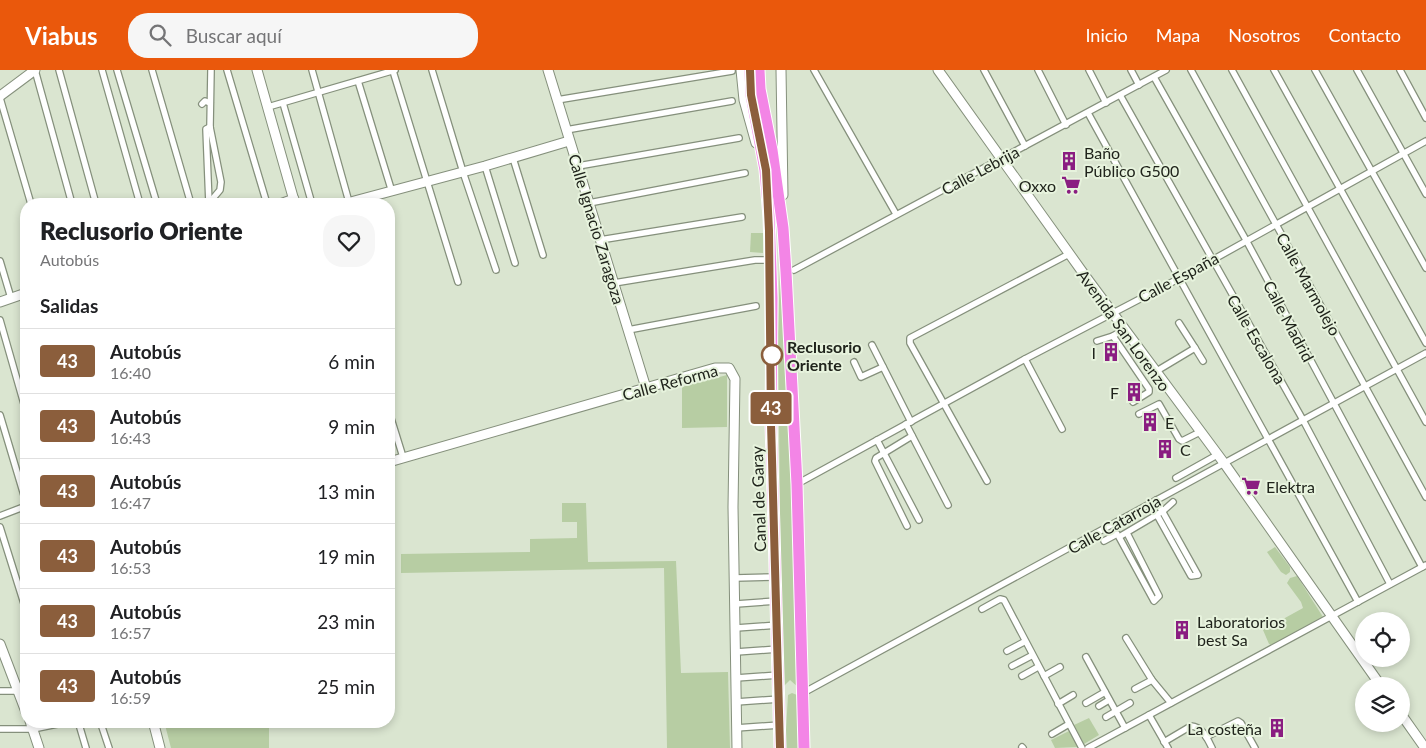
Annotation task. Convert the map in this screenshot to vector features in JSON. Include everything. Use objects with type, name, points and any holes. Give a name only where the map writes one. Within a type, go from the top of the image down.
[{"type":"highway","name":"Canal de Garay","points":[[750,70],[751,95],[764,162],[770,260],[771,423],[780,748]]},
{"type":"highway","points":[[759,70],[760,89],[772,150],[783,228],[797,484],[801,694],[804,748]]},
{"type":"highway","points":[[780,724],[783,699],[787,693],[791,689],[798,690],[801,694]]},
{"type":"street","points":[[29,198],[0,97],[35,70],[70,198]]},
{"type":"street","points":[[59,70],[94,198]]},
{"type":"street","points":[[102,70],[138,198]]},
{"type":"street","points":[[117,70],[156,198]]},
{"type":"street","points":[[152,70],[189,198]]},
{"type":"street","points":[[211,70],[210,127],[221,182],[220,190],[214,198]]},
{"type":"street","points":[[226,70],[265,198]]},
{"type":"street","points":[[257,70],[294,198]]},
{"type":"street","points":[[312,70],[345,198]]},
{"type":"street","points":[[365,70],[368,78]]},
{"type":"street","points":[[268,107],[394,70],[458,282]]},
{"type":"street","points":[[432,70],[463,172],[496,270]]},
{"type":"street","name":"Calle Ignacio Zaragoza","points":[[549,70],[646,388]]},
{"type":"street","points":[[741,70],[744,100],[753,134],[764,162]]},
{"type":"street","points":[[776,70],[781,86]]},
{"type":"street","points":[[781,70],[783,228]]},
{"type":"street","points":[[814,70],[896,214]]},
{"type":"street","name":"Avenida San Lorenzo","points":[[938,70],[1124,330],[1224,464],[1375,677]]},
{"type":"street","points":[[984,70],[1025,146]]},
{"type":"street","points":[[1038,70],[1066,125]]},
{"type":"street","points":[[1089,70],[1106,103]]},
{"type":"street","points":[[1131,70],[1138,85]]},
{"type":"street","name":"Calle Lebrija","points":[[794,270],[1166,70]]},
{"type":"street","name":"Calle Marmolejo","points":[[1191,70],[1426,497]]},
{"type":"street","points":[[1232,70],[1426,422]]},
{"type":"street","points":[[1274,70],[1426,343]]},
{"type":"street","points":[[1315,70],[1426,268]]},
{"type":"street","points":[[1358,70],[1426,194]]},
{"type":"street","points":[[1400,70],[1426,118]]},
{"type":"street","points":[[557,100],[732,71]]},
{"type":"street","name":"Calle Madrid","points":[[1154,77],[1246,240],[1333,403],[1424,566]]},
{"type":"street","points":[[358,81],[392,192]]},
{"type":"street","name":"Calle Escalona","points":[[1120,96],[1303,420],[1390,584]]},
{"type":"street","points":[[202,104],[205,101],[210,103]]},
{"type":"street","points":[[566,130],[732,101]]},
{"type":"street","points":[[283,103],[310,198]]},
{"type":"street","points":[[1088,113],[1270,438],[1358,602]]},
{"type":"street","points":[[209,198],[206,129],[210,127]]},
{"type":"street","points":[[578,166],[739,138]]},
{"type":"street","points":[[367,198],[570,141]]},
{"type":"street","name":"Calle España","points":[[797,484],[1025,358],[1180,278],[1426,141]]},
{"type":"street","points":[[513,158],[543,255]]},
{"type":"street","points":[[485,166],[516,263]]},
{"type":"street","points":[[589,203],[745,173]]},
{"type":"street","points":[[600,240],[742,217]]},
{"type":"street","points":[[988,481],[910,343],[910,338],[1069,254]]},
{"type":"street","points":[[614,284],[755,260],[770,260]]},
{"type":"street","points":[[0,261],[11,298]]},
{"type":"street","points":[[0,302],[20,295]]},
{"type":"street","points":[[628,330],[756,306]]},
{"type":"street","points":[[0,320],[20,390]]},
{"type":"street","points":[[1179,323],[1203,361]]},
{"type":"street","points":[[1097,341],[1124,330]]},
{"type":"street","points":[[1113,336],[1149,389],[1149,392],[1134,402]]},
{"type":"street","points":[[872,345],[908,423],[912,436],[948,505]]},
{"type":"street","points":[[1155,372],[1195,348]]},
{"type":"street","name":"Calle Catarroja","points":[[801,694],[1426,353]]},
{"type":"street","points":[[1025,358],[1062,429]]},
{"type":"street","points":[[854,362],[861,377],[883,368]]},
{"type":"street","name":"Calle Reforma","points":[[395,460],[715,368],[729,368],[735,380],[733,507],[736,578],[736,748]]},
{"type":"street","points":[[1139,414],[1159,404],[1179,439],[1182,441],[1200,432]]},
{"type":"street","points":[[0,415],[20,482]]},
{"type":"street","points":[[395,431],[403,457]]},
{"type":"street","points":[[907,526],[875,461],[884,453],[912,436]]},
{"type":"street","points":[[877,440],[918,520]]},
{"type":"street","points":[[1176,478],[1217,455]]},
{"type":"street","points":[[1156,500],[1160,513],[1193,578],[1199,573],[1160,513]]},
{"type":"street","points":[[1104,541],[1127,533],[1160,513],[1173,502]]},
{"type":"street","points":[[0,516],[20,508]]},
{"type":"street","points":[[1112,524],[1154,601],[1159,596],[1127,533]]},
{"type":"street","points":[[0,527],[20,591]]},
{"type":"street","points":[[1088,748],[1424,566]]},
{"type":"street","points":[[736,578],[776,577]]},
{"type":"street","points":[[982,609],[1002,599],[1082,748]]},
{"type":"street","points":[[736,604],[777,601]]},
{"type":"street","points":[[736,628],[778,625]]},
{"type":"street","points":[[1126,638],[1152,680],[1171,703]]},
{"type":"street","points":[[1007,651],[1024,642]]},
{"type":"street","points":[[1,648],[20,696]]},
{"type":"street","points":[[736,652],[778,649]]},
{"type":"street","points":[[1012,666],[1031,656]]},
{"type":"street","points":[[1086,657],[1125,728]]},
{"type":"street","points":[[1022,676],[1038,667]]},
{"type":"street","points":[[1044,676],[1060,667]]},
{"type":"street","points":[[736,678],[779,675]]},
{"type":"street","points":[[1136,689],[1152,680]]},
{"type":"street","points":[[0,691],[18,691]]},
{"type":"street","points":[[1086,703],[1105,692]]},
{"type":"street","points":[[1058,704],[1073,695]]},
{"type":"street","points":[[736,702],[780,699]]},
{"type":"street","points":[[1098,706],[1109,700]]},
{"type":"street","points":[[1106,717],[1130,703]]},
{"type":"street","points":[[1149,715],[1168,748]]},
{"type":"street","points":[[1206,737],[1238,721],[1255,748]]},
{"type":"street","points":[[736,728],[780,724]]},
{"type":"street","points":[[1052,734],[1069,724]]},
{"type":"street","points":[[0,729],[20,726]]},
{"type":"street","points":[[1164,742],[1191,726],[1200,730],[1212,748]]},
{"type":"street","points":[[1410,727],[1425,748]]},
{"type":"street","points":[[32,728],[39,748]]},
{"type":"street","points":[[80,728],[86,748]]},
{"type":"street","points":[[102,728],[109,748]]},
{"type":"street","points":[[154,728],[160,748]]},
{"type":"green space","points":[[751,233],[764,233],[763,253],[750,252]]},
{"type":"green space","points":[[780,262],[785,333],[799,688],[790,680],[782,688],[778,333]]},
{"type":"green space","points":[[727,375],[727,427],[682,428],[682,387]]},
{"type":"green space","points":[[562,503],[586,503],[588,562],[676,561],[681,673],[728,672],[730,748],[667,748],[664,568],[401,573],[401,554],[530,552],[530,539],[577,538],[577,522],[562,522]]},
{"type":"green space","points":[[1275,547],[1290,567],[1290,572],[1286,575],[1281,572],[1267,552]]},
{"type":"green space","points":[[1297,576],[1323,617],[1272,645],[1269,644],[1263,630],[1303,608],[1301,602],[1287,583],[1290,578]]},
{"type":"green space","points":[[792,693],[797,695],[800,748],[785,748],[788,695]]},
{"type":"green space","points":[[1089,718],[1099,735],[1084,744],[1074,725]]},
{"type":"green space","points":[[166,728],[269,728],[269,748],[171,748]]},
{"type":"green space","points":[[1069,731],[1078,747],[1055,748],[1051,740]]},
{"type":"bus line","name":"43","points":[[750,70],[751,95],[766,170],[772,298],[771,423],[780,687],[780,748]]},
{"type":"place","name":"Baño Público G500","points":[[1069,161]]},
{"type":"place","name":"Oxxo","points":[[1071,185]]},
{"type":"place","name":"I","points":[[1111,352]]},
{"type":"place","name":"Reclusorio Oriente","points":[[772,355]]},
{"type":"place","name":"F","points":[[1134,392]]},
{"type":"place","name":"E","points":[[1150,422]]},
{"type":"place","name":"C","points":[[1165,449]]},
{"type":"place","name":"Elektra","points":[[1251,486]]},
{"type":"place","name":"Laboratorios best Sa","points":[[1182,630]]},
{"type":"place","name":"La costeña","points":[[1277,728]]}]
